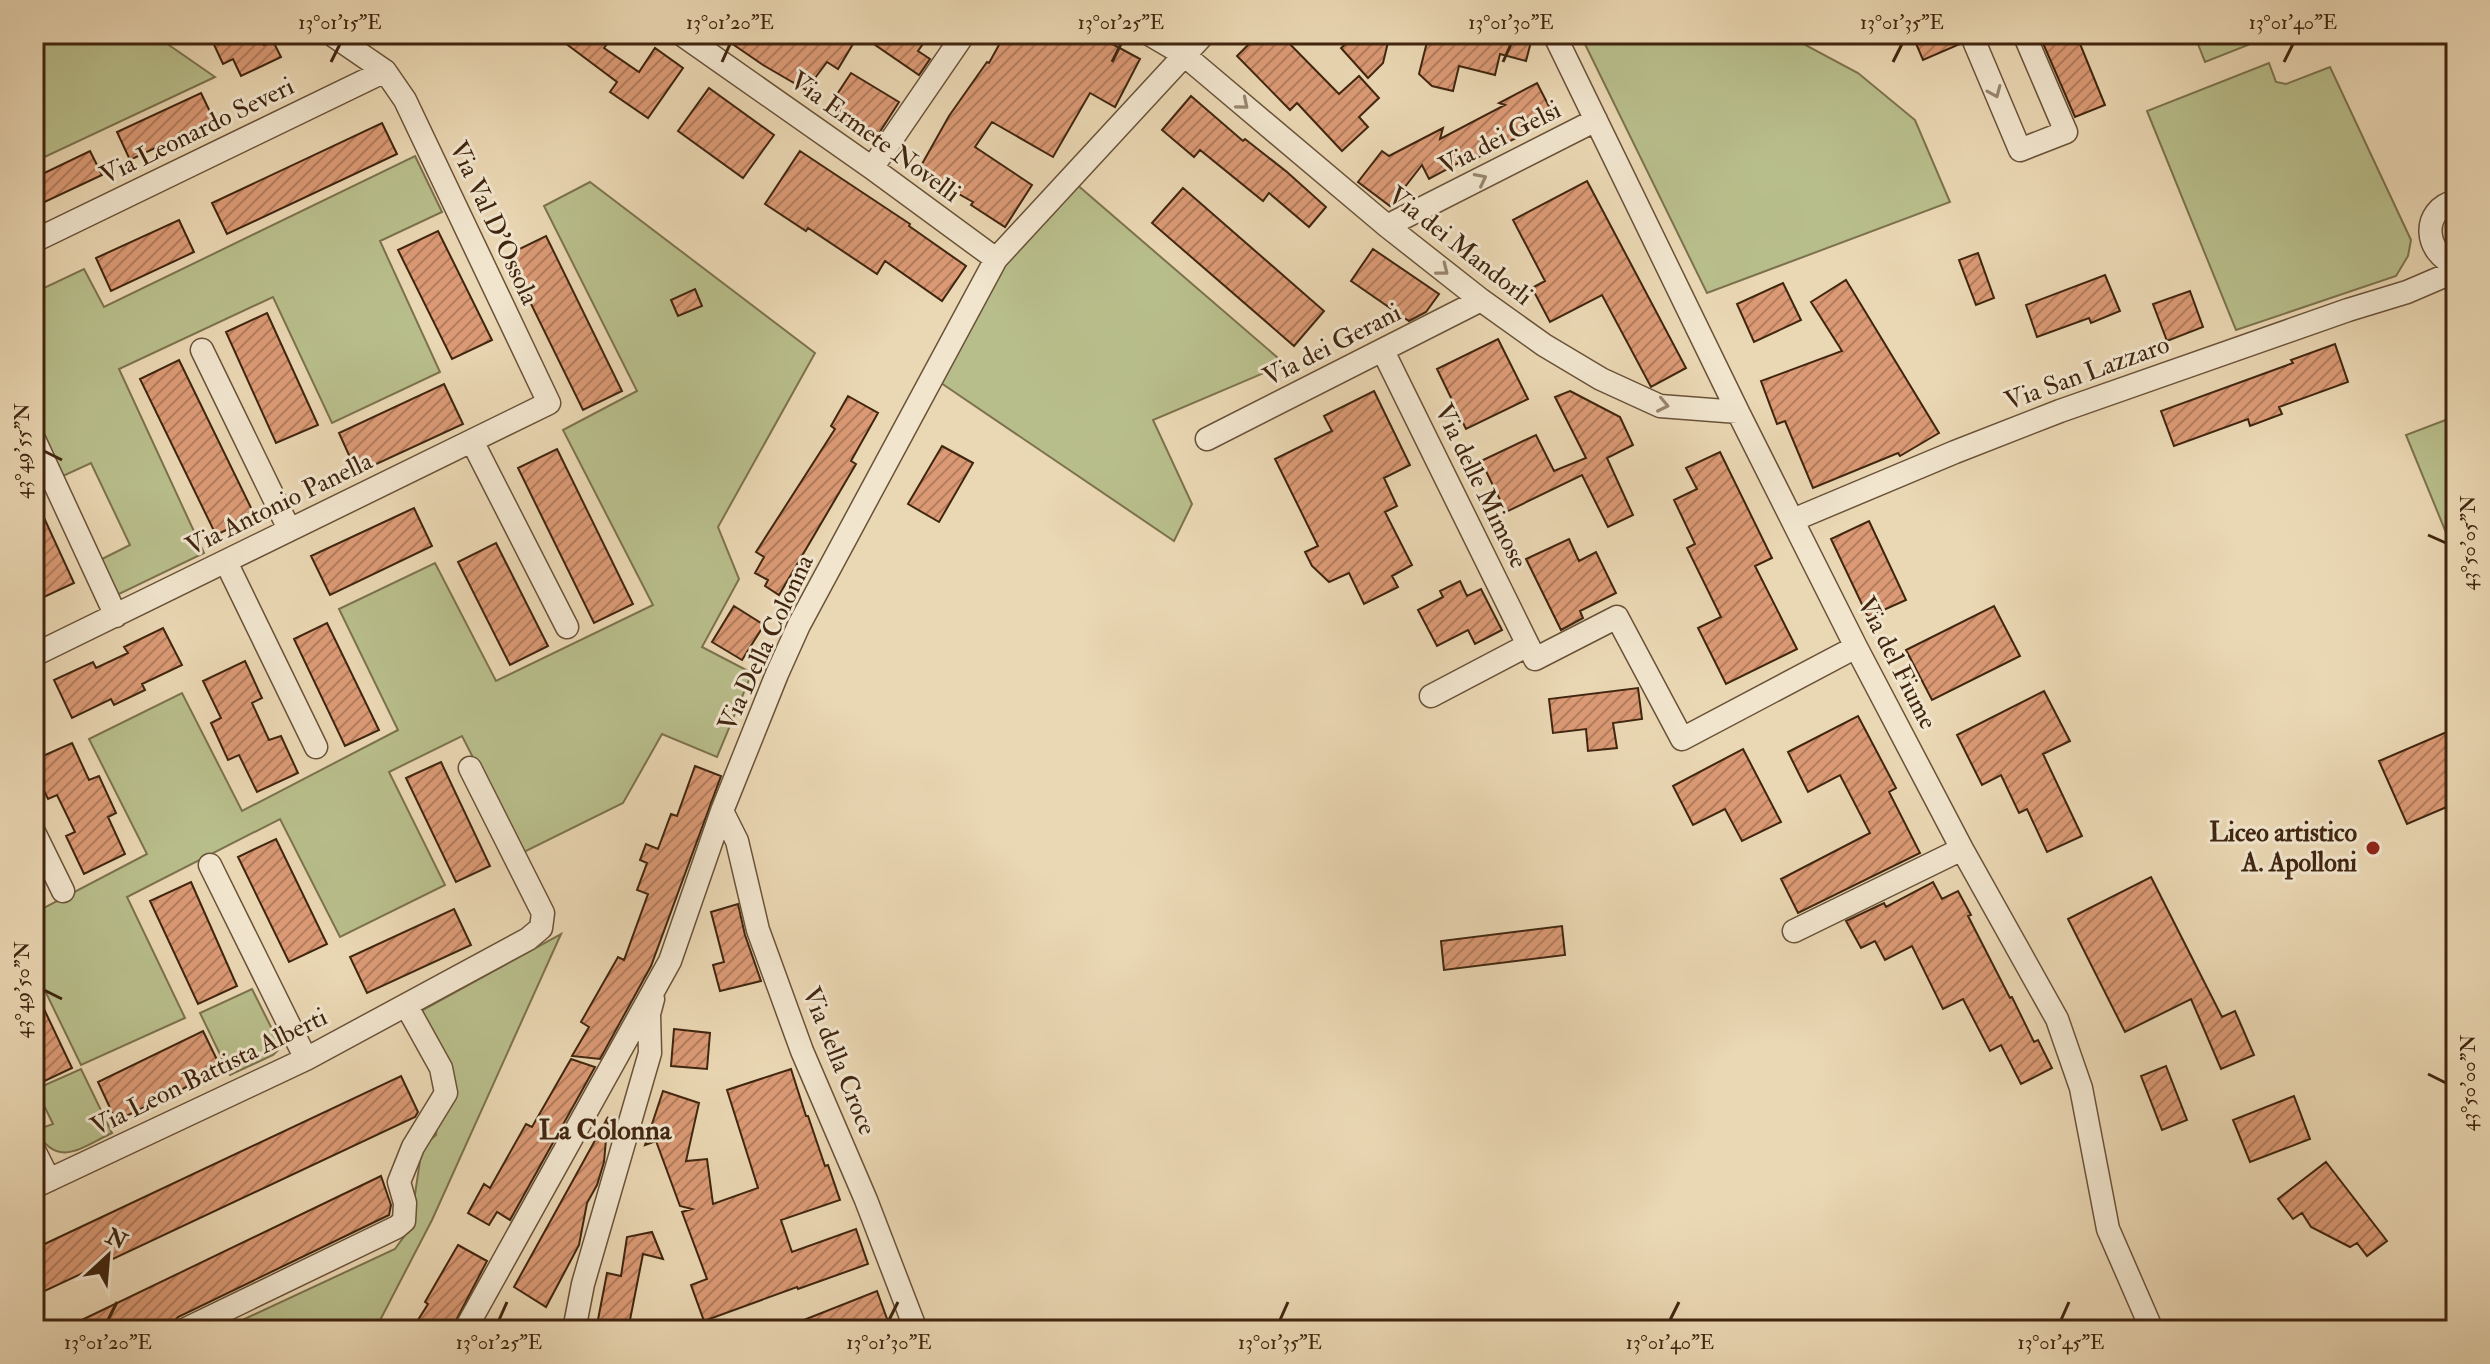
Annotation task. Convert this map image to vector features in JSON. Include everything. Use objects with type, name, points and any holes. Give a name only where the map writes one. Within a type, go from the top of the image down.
[{"type":"street","points":[[331,34],[385,71]]},
{"type":"street","name":"Via Ermete Novelli","points":[[681,34],[996,259]]},
{"type":"street","points":[[872,168],[964,34]]},
{"type":"street","name":"Via dei Mandorli","points":[[1149,34],[1183,54],[1387,226],[1544,345],[1601,379],[1660,406],[1738,412]]},
{"type":"street","name":"Via Della Colonna","points":[[465,1330],[670,961],[722,811],[799,625],[996,259],[1204,34]]},
{"type":"street","name":"Via del Fiume","points":[[1554,34],[1856,647],[1962,849],[2057,1019],[2081,1088],[2108,1229],[2152,1330]]},
{"type":"street","points":[[1971,34],[2020,150],[2066,132],[2024,34]]},
{"type":"street","name":"Via Leonardo Severi","points":[[34,241],[385,71]]},
{"type":"street","name":"Via Val D'Ossola","points":[[385,71],[405,100],[549,403]]},
{"type":"street","name":"Via dei Gelsi","points":[[1387,226],[1596,120]]},
{"type":"street","points":[[2456,201],[2439,210],[2430,232],[2437,253],[2456,265]]},
{"type":"street","points":[[2407,292],[2432,243]]},
{"type":"street","name":"Via San Lazzaro","points":[[1793,520],[2060,411],[2407,292],[2456,271]]},
{"type":"street","name":"Via dei Gerani","points":[[1207,439],[1481,300]]},
{"type":"street","points":[[202,350],[289,529]]},
{"type":"street","name":"Via delle Mimose","points":[[1383,351],[1528,645]]},
{"type":"street","name":"Via Antonio Panella","points":[[34,655],[549,403]]},
{"type":"street","points":[[34,439],[116,616]]},
{"type":"street","points":[[472,441],[567,627]]},
{"type":"street","points":[[226,562],[316,747]]},
{"type":"street","points":[[1431,696],[1528,645],[1535,659],[1617,617],[1682,739],[1856,647]]},
{"type":"street","name":"Via Leon Battista Alberti","points":[[41,1183],[306,1059],[528,939],[541,928],[543,913],[470,768]]},
{"type":"street","name":"Via della Croce","points":[[722,811],[737,841],[758,930],[797,1038],[866,1200],[916,1330]]},
{"type":"street","points":[[34,832],[63,891]]},
{"type":"street","points":[[1794,931],[1962,849]]},
{"type":"street","points":[[210,865],[306,1059]]},
{"type":"street","points":[[574,1330],[583,1284],[650,1053],[649,1014],[659,979]]},
{"type":"street","points":[[184,1330],[404,1221],[405,1203],[399,1182],[413,1147],[446,1093],[441,1068],[406,1005]]},
{"type":"street","points":[[34,1150],[41,1183]]},
{"type":"green space","points":[[34,34],[153,34],[215,77],[34,162]]},
{"type":"green space","points":[[1580,34],[1785,34],[1858,73],[1915,120],[1950,202],[1707,293]]},
{"type":"green space","points":[[2194,34],[2249,34],[2253,43],[2205,62]]},
{"type":"green space","points":[[2269,63],[2276,82],[2286,84],[2330,67],[2411,240],[2408,256],[2396,276],[2236,330],[2147,111]]},
{"type":"green space","points":[[415,156],[442,212],[380,241],[440,372],[332,423],[273,297],[119,369],[204,553],[117,595],[100,560],[130,545],[91,463],[63,476],[34,416],[34,274],[42,289],[84,269],[104,307]]},
{"type":"green space","points":[[590,182],[815,353],[718,527],[739,579],[702,647],[752,673],[717,757],[662,734],[623,803],[522,853],[462,736],[389,772],[445,885],[340,937],[280,819],[127,897],[185,1018],[81,1065],[34,968],[34,913],[147,854],[89,739],[182,693],[242,811],[398,730],[339,609],[435,563],[496,681],[653,605],[563,430],[637,391],[544,206]]},
{"type":"green space","points":[[1075,183],[1285,364],[1153,420],[1192,504],[1174,541],[941,383],[1002,262]]},
{"type":"green space","points":[[2456,416],[2456,557],[2406,435]]},
{"type":"green space","points":[[561,934],[432,1220],[375,1330],[221,1330],[395,1249],[410,1228],[422,1147],[436,1135],[440,1096],[410,1017]]},
{"type":"green space","points":[[252,989],[277,1039],[278,1050],[230,1075],[200,1013]]},
{"type":"green space","points":[[81,1069],[112,1133],[80,1149],[61,1152],[44,1142],[36,1130],[53,1124],[36,1089]]},
{"type":"building","points":[[209,34],[258,34],[264,45],[273,41],[281,57],[241,76],[233,59],[223,64]]},
{"type":"building","points":[[553,34],[615,34],[604,48],[639,72],[655,48],[683,68],[648,118],[610,92],[617,82]]},
{"type":"building","points":[[718,34],[859,34],[838,69],[827,62],[806,90]]},
{"type":"building","points":[[859,34],[930,34],[918,51],[930,59],[919,75]]},
{"type":"building","points":[[1005,34],[1094,34],[1140,59],[1115,107],[1090,93],[1053,157],[992,122],[975,147],[1032,185],[1005,227],[971,205],[973,202],[918,171],[949,116],[989,63]]},
{"type":"building","points":[[1259,34],[1280,34],[1339,94],[1359,76],[1379,98],[1359,117],[1368,127],[1342,151],[1297,103],[1290,110],[1237,56]]},
{"type":"building","points":[[1357,34],[1390,34],[1383,63],[1368,78],[1341,48]]},
{"type":"building","points":[[1429,34],[1533,34],[1526,61],[1500,54],[1495,75],[1459,66],[1453,91],[1432,86],[1419,74]]},
{"type":"building","points":[[1912,34],[1957,34],[1960,44],[1923,60]]},
{"type":"building","points":[[2039,34],[2076,34],[2105,105],[2075,117]]},
{"type":"building","points":[[851,73],[899,102],[874,141],[837,117],[841,111],[830,105]]},
{"type":"building","points":[[1537,83],[1555,118],[1475,159],[1473,155],[1429,179],[1422,165],[1390,206],[1358,182],[1382,151],[1389,156],[1443,128],[1440,139],[1505,105],[1499,103]]},
{"type":"building","points":[[709,88],[774,135],[743,178],[678,131]]},
{"type":"building","points":[[201,93],[214,120],[130,160],[117,132]]},
{"type":"building","points":[[1191,96],[1326,207],[1309,227],[1269,193],[1263,201],[1200,150],[1194,157],[1162,130]]},
{"type":"building","points":[[382,123],[397,154],[227,234],[212,203]]},
{"type":"building","points":[[90,151],[102,175],[34,207],[34,178]]},
{"type":"building","points":[[800,151],[910,224],[966,266],[942,301],[885,261],[877,274],[808,228],[806,231],[765,204]]},
{"type":"building","points":[[1587,181],[1686,368],[1651,387],[1602,295],[1550,322],[1532,288],[1545,281],[1513,220]]},
{"type":"building","points":[[1183,188],[1324,311],[1294,346],[1152,223]]},
{"type":"building","points":[[179,220],[194,252],[111,291],[96,258]]},
{"type":"building","points":[[438,231],[492,340],[452,359],[398,250]]},
{"type":"building","points":[[546,236],[622,391],[583,410],[507,255]]},
{"type":"building","points":[[1373,249],[1439,294],[1426,312],[1409,321],[1351,281]]},
{"type":"building","points":[[1978,253],[1994,298],[1976,305],[1959,260]]},
{"type":"building","points":[[2105,275],[2120,311],[2091,323],[2089,318],[2037,337],[2026,305]]},
{"type":"building","points":[[1846,280],[1939,433],[1900,456],[1898,453],[1813,488],[1785,421],[1777,424],[1761,381],[1842,351],[1811,302]]},
{"type":"building","points":[[1783,283],[1801,320],[1754,342],[1737,304]]},
{"type":"building","points":[[695,289],[702,306],[678,316],[671,300]]},
{"type":"building","points":[[2190,291],[2203,327],[2167,341],[2153,304]]},
{"type":"building","points":[[267,313],[318,425],[276,443],[226,332]]},
{"type":"building","points":[[1498,339],[1528,399],[1466,429],[1437,369]]},
{"type":"building","points":[[2335,344],[2348,382],[2279,407],[2282,414],[2250,426],[2248,419],[2174,446],[2161,411],[2293,363],[2291,360]]},
{"type":"building","points":[[179,360],[255,516],[216,535],[140,379]]},
{"type":"building","points":[[444,384],[463,424],[357,473],[339,433]]},
{"type":"building","points":[[1374,391],[1410,465],[1384,478],[1397,506],[1385,512],[1412,565],[1392,576],[1398,587],[1364,604],[1349,573],[1329,582],[1312,566],[1305,552],[1318,546],[1275,459],[1332,431],[1324,416]]},
{"type":"building","points":[[1570,391],[1620,417],[1633,445],[1607,458],[1633,515],[1608,527],[1582,475],[1506,512],[1481,461],[1536,435],[1554,471],[1586,458],[1555,397]]},
{"type":"building","points":[[848,396],[878,413],[851,461],[856,464],[779,595],[765,586],[768,580],[755,573],[764,557],[756,552],[835,429],[831,426]]},
{"type":"building","points":[[942,446],[973,463],[939,522],[908,504]]},
{"type":"building","points":[[557,449],[633,604],[594,623],[518,468]]},
{"type":"building","points":[[1720,452],[1772,558],[1755,566],[1797,649],[1726,684],[1698,628],[1721,617],[1687,548],[1695,544],[1674,500],[1697,489],[1686,468]]},
{"type":"building","points":[[34,496],[74,583],[44,597],[34,576]]},
{"type":"building","points":[[414,508],[432,546],[330,595],[311,556]]},
{"type":"building","points":[[1869,521],[1906,600],[1868,617],[1831,539]]},
{"type":"building","points":[[1569,539],[1579,561],[1596,552],[1616,593],[1580,611],[1583,618],[1561,630],[1526,559]]},
{"type":"building","points":[[496,543],[548,646],[510,665],[458,562]]},
{"type":"building","points":[[1460,581],[1467,596],[1481,589],[1502,630],[1475,644],[1468,630],[1437,646],[1418,610],[1443,597],[1440,591]]},
{"type":"building","points":[[734,606],[764,625],[742,660],[712,642]]},
{"type":"building","points":[[1994,606],[2020,656],[1932,700],[1906,650]]},
{"type":"building","points":[[327,623],[379,730],[345,746],[294,639]]},
{"type":"building","points":[[163,628],[182,665],[142,684],[145,690],[114,705],[111,699],[72,718],[54,680],[93,662],[96,668],[128,653],[124,647]]},
{"type":"building","points":[[245,661],[262,698],[252,703],[269,740],[281,736],[298,773],[257,792],[239,755],[228,760],[211,723],[221,718],[203,681]]},
{"type":"building","points":[[1638,688],[1642,719],[1613,723],[1617,748],[1588,751],[1586,729],[1553,733],[1549,699]]},
{"type":"building","points":[[2044,691],[2070,741],[2043,754],[2082,836],[2047,852],[2027,809],[2019,813],[2001,775],[1982,785],[1957,735]]},
{"type":"building","points":[[1858,716],[1896,788],[1889,792],[1920,853],[1798,913],[1781,879],[1870,833],[1840,775],[1808,792],[1788,752]]},
{"type":"building","points":[[2456,728],[2456,803],[2407,824],[2379,761]]},
{"type":"building","points":[[72,743],[89,780],[99,776],[116,813],[108,817],[125,854],[84,874],[66,836],[75,832],[57,795],[48,799],[34,770],[34,760]]},
{"type":"building","points":[[1743,749],[1781,822],[1742,841],[1725,809],[1693,825],[1673,786]]},
{"type":"building","points":[[441,762],[490,866],[456,882],[406,778]]},
{"type":"building","points":[[695,766],[721,776],[651,966],[600,1059],[572,1056],[589,1027],[581,1022],[618,957],[624,960],[648,894],[637,890],[647,863],[640,860],[646,844],[658,849],[671,814],[677,816]]},
{"type":"building","points":[[276,839],[327,944],[289,962],[238,857]]},
{"type":"building","points":[[2151,877],[2222,1017],[2235,1011],[2254,1055],[2221,1069],[2191,999],[2125,1032],[2068,919]]},
{"type":"building","points":[[191,882],[237,986],[198,1004],[150,901]]},
{"type":"building","points":[[1933,882],[1942,899],[1958,891],[2010,998],[2034,1042],[2038,1040],[2052,1068],[2021,1084],[2001,1045],[1990,1051],[1963,999],[1943,1009],[1912,946],[1885,960],[1875,941],[1861,948],[1846,921],[1884,903],[1886,907]]},
{"type":"building","points":[[738,904],[761,981],[720,991],[713,965],[724,962],[711,912]]},
{"type":"building","points":[[454,909],[471,945],[367,993],[350,957]]},
{"type":"building","points":[[1562,926],[1565,955],[1444,970],[1441,941]]},
{"type":"building","points":[[34,988],[72,1068],[34,1086]]},
{"type":"building","points":[[674,1029],[710,1033],[707,1069],[671,1066]]},
{"type":"building","points":[[203,1031],[222,1070],[116,1121],[98,1082]]},
{"type":"building","points":[[571,1059],[595,1067],[510,1220],[497,1212],[489,1225],[468,1213],[484,1184],[490,1188],[526,1124],[532,1127]]},
{"type":"building","points":[[2166,1066],[2187,1120],[2162,1130],[2141,1076]]},
{"type":"building","points":[[791,1069],[806,1116],[840,1200],[781,1220],[792,1252],[856,1229],[868,1264],[704,1321],[691,1285],[707,1279],[682,1212],[692,1209],[680,1206],[656,1141],[645,1145],[663,1091],[699,1103],[686,1161],[707,1159],[713,1204],[758,1188],[727,1090]]},
{"type":"building","points":[[401,1076],[418,1112],[415,1117],[34,1296],[34,1249]]},
{"type":"building","points":[[2294,1096],[2310,1139],[2250,1162],[2233,1120]]},
{"type":"building","points":[[608,1117],[604,1162],[587,1203],[579,1245],[546,1307],[514,1287]]},
{"type":"building","points":[[2326,1162],[2387,1241],[2367,1256],[2357,1243],[2350,1247],[2311,1227],[2302,1213],[2293,1219],[2278,1199]]},
{"type":"building","points":[[381,1176],[391,1205],[389,1215],[178,1317],[162,1330],[61,1330]]},
{"type":"building","points":[[652,1232],[663,1259],[643,1254],[628,1330],[596,1330],[607,1273],[621,1276],[627,1237]]},
{"type":"building","points":[[458,1245],[487,1261],[451,1330],[421,1330],[424,1324],[418,1320],[428,1304],[425,1302]]},
{"type":"building","points":[[877,1291],[891,1330],[781,1330],[781,1329]]},
{"type":"place","name":"Liceo artistico A. Apolloni","points":[[2373,848]]},
{"type":"district","name":"La Colonna","points":[[605,1130]]}]
